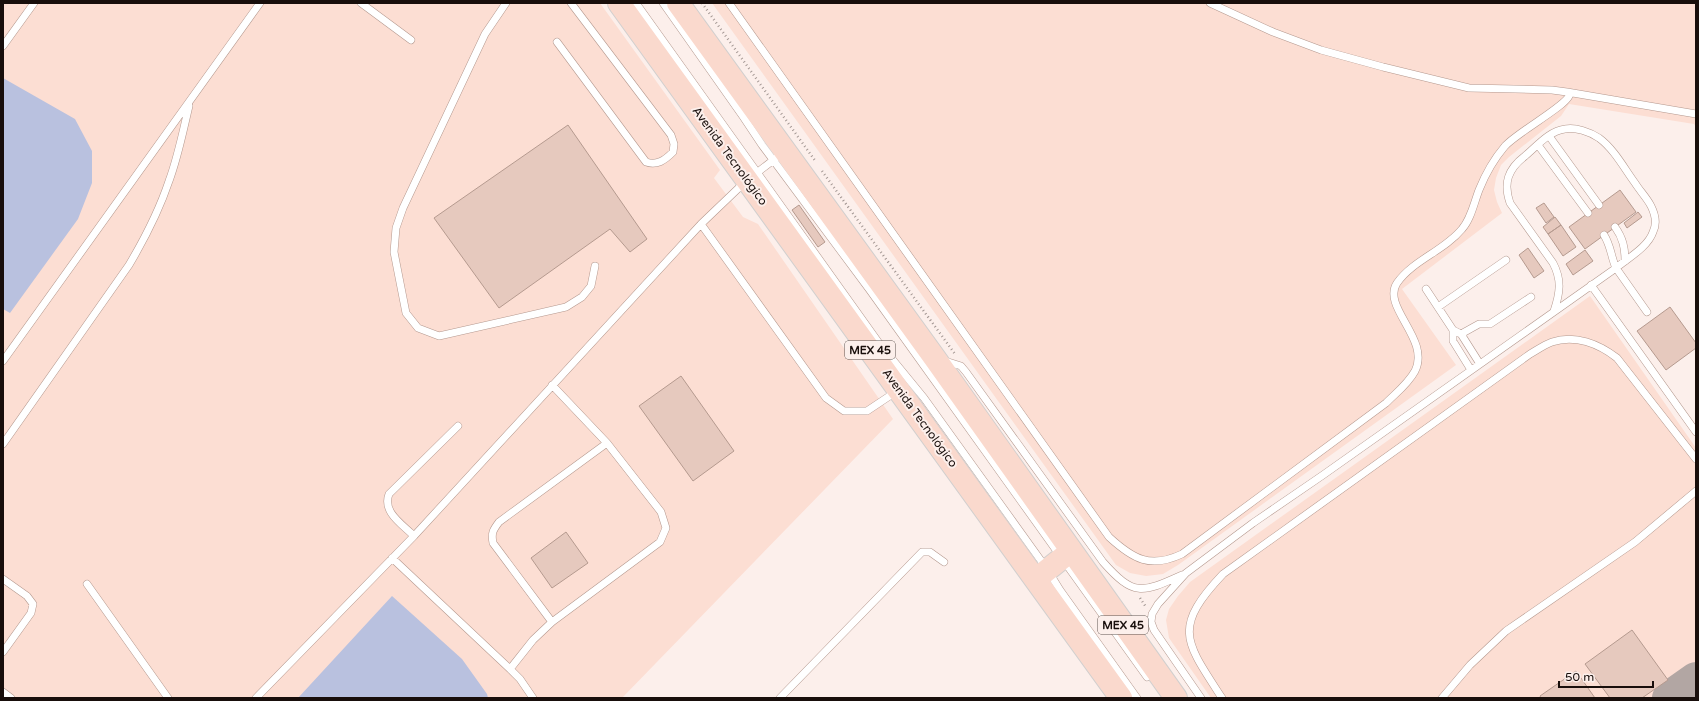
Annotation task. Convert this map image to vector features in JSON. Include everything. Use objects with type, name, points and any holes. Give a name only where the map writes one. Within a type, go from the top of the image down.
[{"type":"main road","name":"Avenida Tecnológico","points":[[619,3],[752,176],[899,389],[1054,564],[1176,698]]},
{"type":"main road","name":"Avenida Tecnológico","points":[[678,3],[779,155],[934,357],[1054,564],[1121,698]]},
{"type":"lane","points":[[3,46],[34,3]]},
{"type":"lane","points":[[3,361],[260,3]]},
{"type":"lane","points":[[361,3],[412,40]]},
{"type":"lane","points":[[506,3],[485,34],[403,208],[396,228],[394,252],[406,313],[418,328],[439,336],[566,307],[582,297],[591,286],[595,266]]},
{"type":"lane","points":[[557,42],[646,162],[653,164],[657,163],[673,152],[674,144],[671,135],[571,3]]},
{"type":"lane","points":[[636,3],[752,176],[879,343],[1054,564],[1154,685]]},
{"type":"lane","points":[[663,3],[779,155],[1054,564],[1060,590],[1137,698]]},
{"type":"lane","points":[[729,3],[1109,537],[1125,552],[1141,560],[1155,562],[1170,560],[1182,554],[1386,403],[1406,383],[1415,371],[1418,359],[1411,332],[1399,314],[1394,298],[1395,285],[1404,273],[1450,242],[1463,229],[1484,179],[1505,146],[1518,134],[1564,103],[1569,96],[1567,92]]},
{"type":"lane","points":[[1210,3],[1273,32],[1321,50],[1390,69],[1469,88],[1552,90],[1696,114]]},
{"type":"lane","points":[[3,444],[120,278],[144,240],[170,181],[179,151],[189,103]]},
{"type":"lane","points":[[1201,698],[1154,630],[1151,622],[1152,614],[1158,604],[1186,573],[1253,523],[1616,268],[1649,241],[1654,232],[1655,224],[1651,206],[1608,146],[1590,133],[1578,129],[1565,129],[1554,132],[1520,160],[1512,170],[1506,183],[1506,193],[1510,204],[1558,272],[1560,289],[1554,311]]},
{"type":"lane","points":[[1549,136],[1599,205]]},
{"type":"lane","points":[[1538,145],[1588,213]]},
{"type":"lane","points":[[256,698],[414,536],[701,224],[752,176],[779,155]]},
{"type":"lane","points":[[701,224],[826,398],[844,411],[867,411],[899,389]]},
{"type":"lane","points":[[1615,227],[1623,242],[1625,261]]},
{"type":"lane","points":[[1604,235],[1612,251],[1616,268],[1647,312]]},
{"type":"lane","points":[[1438,307],[1506,260]]},
{"type":"lane","points":[[1591,285],[1696,432]]},
{"type":"lane","points":[[1426,289],[1453,330],[1462,334],[1480,364]]},
{"type":"lane","points":[[1462,334],[1479,324],[1490,324],[1531,297]]},
{"type":"lane","points":[[1453,330],[1453,341],[1471,370]]},
{"type":"lane","points":[[1222,698],[1194,655],[1189,636],[1190,623],[1196,606],[1223,574],[1530,354],[1551,342],[1568,338],[1581,340],[1606,349],[1617,358],[1696,459]]},
{"type":"lane","points":[[934,357],[961,366],[1103,562],[1118,579],[1127,585],[1146,589],[1157,586],[1186,573]]},
{"type":"lane","points":[[510,669],[533,640],[552,622],[660,542],[666,528],[661,512],[607,443],[552,385]]},
{"type":"lane","points":[[414,536],[392,515],[387,508],[389,494],[458,426]]},
{"type":"lane","points":[[552,622],[493,543],[493,530],[499,522],[607,443]]},
{"type":"lane","points":[[1442,698],[1470,665],[1506,631],[1635,542],[1696,491]]},
{"type":"lane","points":[[780,698],[922,552],[930,552],[944,562]]},
{"type":"lane","points":[[392,558],[520,678],[533,698]]},
{"type":"lane","points":[[3,579],[32,600],[33,608],[3,652]]},
{"type":"lane","points":[[87,584],[168,698]]},
{"type":"lane","points":[[3,692],[11,698]]},
{"type":"path","points":[[702,3],[954,354],[961,366]]},
{"type":"path","points":[[1135,587],[1143,602],[1152,614]]},
{"type":"shaded area","points":[[3,3],[600,3],[720,170],[714,178],[743,217],[758,224],[893,419],[622,698],[3,698]]},
{"type":"shaded area","points":[[712,3],[1696,3],[1696,127],[1694,124],[1569,104],[1561,116],[1501,165],[1496,178],[1494,190],[1502,213],[1402,289],[1456,365],[1178,565],[1163,574],[1146,576],[1130,573],[1116,565]]},
{"type":"shaded area","points":[[3,78],[75,119],[92,151],[92,183],[78,219],[10,313],[3,309]]},
{"type":"shaded area","points":[[1590,296],[1696,448],[1696,698],[1211,698],[1169,638],[1166,620],[1169,609],[1190,582]]},
{"type":"shaded area","points":[[392,596],[462,659],[487,694],[488,698],[298,698]]},
{"type":"building","points":[[568,125],[647,239],[630,252],[610,229],[499,308],[434,218]]},
{"type":"building","points":[[1620,190],[1636,212],[1585,249],[1569,227]]},
{"type":"building","points":[[1544,203],[1554,217],[1546,223],[1536,208]]},
{"type":"building","points":[[799,205],[825,242],[818,247],[792,210]]},
{"type":"building","points":[[1638,212],[1642,217],[1627,228],[1624,223]]},
{"type":"building","points":[[1555,217],[1561,225],[1548,234],[1543,227]]},
{"type":"building","points":[[1561,225],[1576,247],[1563,256],[1548,234]]},
{"type":"building","points":[[1528,248],[1544,271],[1534,278],[1519,255]]},
{"type":"building","points":[[1585,250],[1593,261],[1573,275],[1566,264]]},
{"type":"building","points":[[1670,307],[1696,343],[1696,348],[1666,370],[1637,331]]},
{"type":"building","points":[[681,376],[734,451],[693,481],[639,406]]},
{"type":"building","points":[[566,532],[588,563],[552,588],[531,558]]},
{"type":"building","points":[[1632,630],[1668,680],[1642,698],[1610,698],[1585,664]]},
{"type":"building","points":[[1576,671],[1595,698],[1541,698],[1540,696]]},
{"type":"taxiway","points":[[1669,698],[1696,679]]}]
